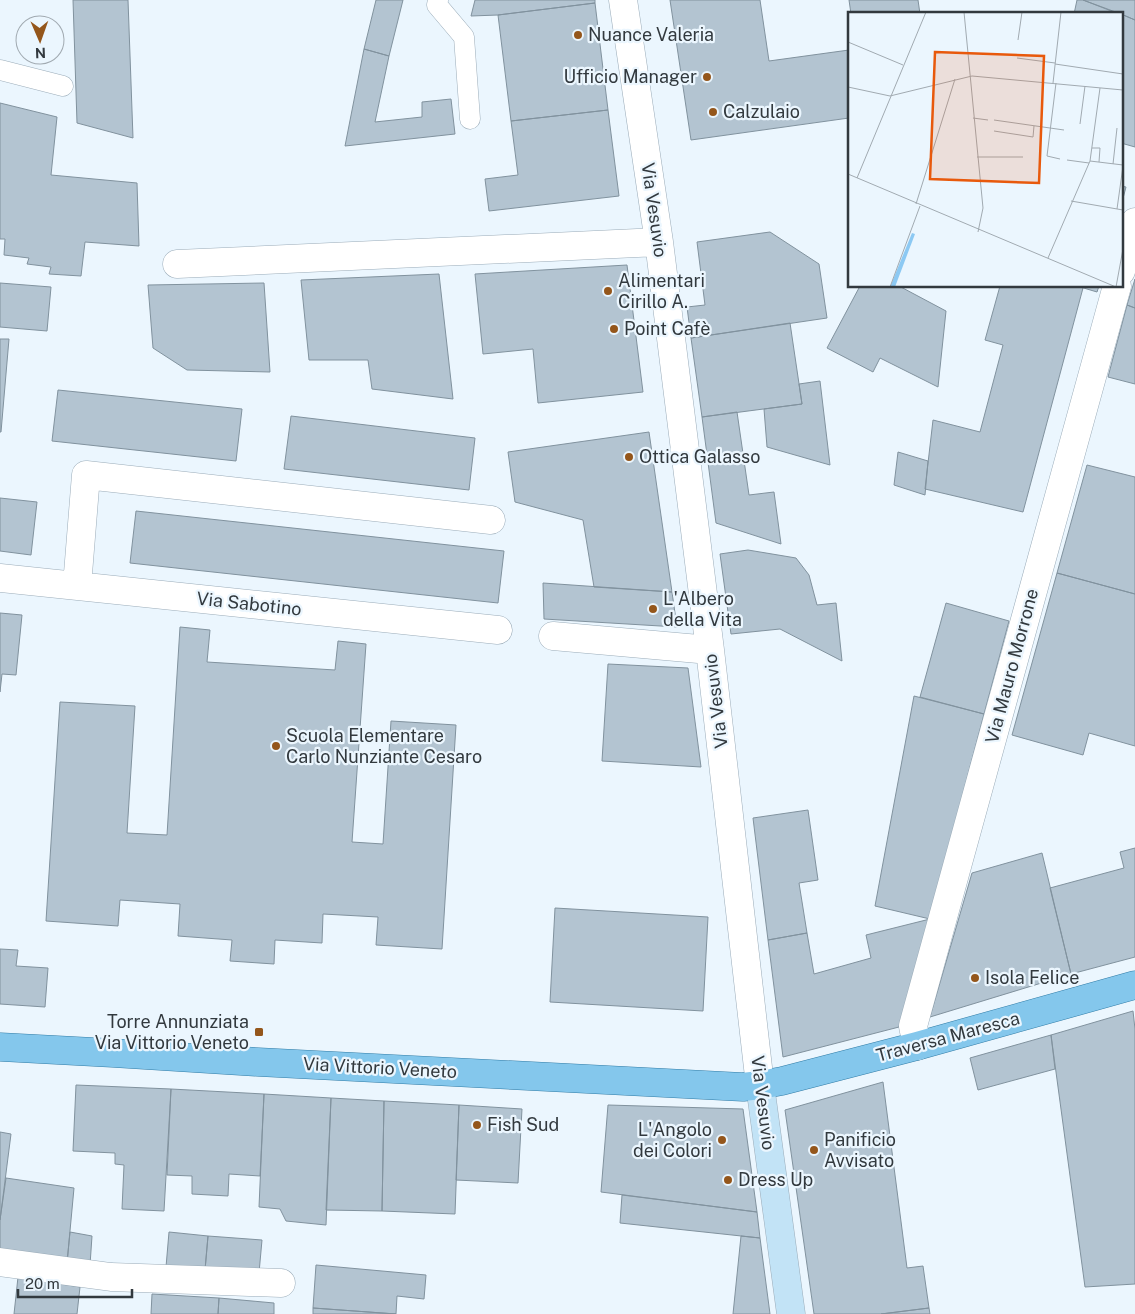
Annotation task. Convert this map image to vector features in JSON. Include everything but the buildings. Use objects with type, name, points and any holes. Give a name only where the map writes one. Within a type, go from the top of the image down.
[{"type":"main road","name":"Traversa Maresca","points":[[760,1085],[782,1082],[917,1046],[1135,985]]},
{"type":"main road","name":"Via Vittorio Veneto","points":[[0,1047],[743,1087],[760,1085]]},
{"type":"street","name":"Via Vesuvio","points":[[623,0],[659,242],[710,650],[760,1085],[791,1314]]},
{"type":"street","points":[[1122,268],[1135,222]]},
{"type":"street","points":[[177,264],[659,242]]},
{"type":"street","name":"Via Mauro Morrone","points":[[917,1046],[913,1026],[1116,288]]},
{"type":"street","points":[[77,586],[86,475],[491,520]]},
{"type":"street","name":"Via Sabotino","points":[[0,578],[498,630]]},
{"type":"street","points":[[553,636],[710,650]]},
{"type":"street","points":[[0,1262],[110,1277],[281,1283]]},
{"type":"lane","points":[[438,0],[437,5],[464,37],[470,119]]},
{"type":"lane","points":[[0,70],[63,86]]},
{"type":"place","name":"Nuance Valeria","points":[[578,35]]},
{"type":"place","name":"Ufficio Manager","points":[[707,77]]},
{"type":"place","name":"Calzulaio","points":[[713,112]]},
{"type":"place","name":"Alimentari Cirillo A.","points":[[608,291]]},
{"type":"place","name":"Point Cafè","points":[[614,329]]},
{"type":"place","name":"Ottica Galasso","points":[[629,457]]},
{"type":"place","name":"L'Albero della Vita","points":[[653,609]]},
{"type":"place","name":"Scuola Elementare Carlo Nunziante Cesaro","points":[[276,746]]},
{"type":"place","name":"Isola Felice","points":[[975,978]]},
{"type":"place","name":"Torre Annunziata Via Vittorio Veneto","points":[[259,1032]]},
{"type":"place","name":"Fish Sud","points":[[477,1125]]},
{"type":"place","name":"L'Angolo dei Colori","points":[[722,1140]]},
{"type":"place","name":"Panificio Avvisato","points":[[814,1150]]},
{"type":"place","name":"Dress Up","points":[[728,1180]]}]
